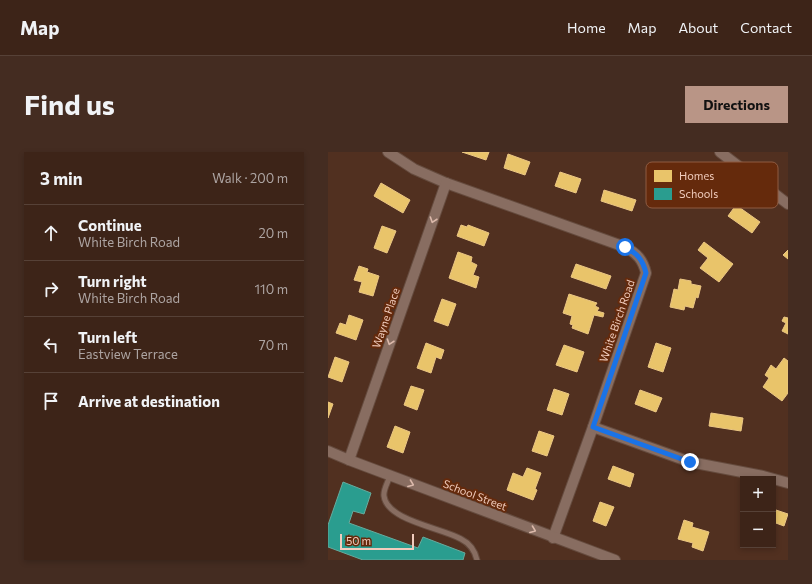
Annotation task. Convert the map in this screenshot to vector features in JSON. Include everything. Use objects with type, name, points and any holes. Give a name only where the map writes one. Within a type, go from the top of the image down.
[{"type":"street","name":"White Birch Road","points":[[388,152],[414,169],[446,183],[632,250],[639,256],[644,264],[646,273],[553,538]]},
{"type":"street","points":[[723,153],[734,162]]},
{"type":"street","name":"Wayne Place","points":[[349,460],[446,183]]},
{"type":"street","points":[[778,196],[788,204]]},
{"type":"street","points":[[593,427],[690,462],[763,476],[788,483]]},
{"type":"street","name":"School Street","points":[[328,451],[553,538],[615,560]]},
{"type":"lane","points":[[390,476],[383,494],[386,504],[401,515],[422,525],[462,539],[476,552],[477,560]]},
{"type":"building: Homes","points":[[462,152],[489,152],[486,160]]},
{"type":"building: Homes","points":[[508,154],[530,162],[525,175],[504,168]]},
{"type":"building: Homes","points":[[560,172],[581,179],[576,193],[555,186]]},
{"type":"building: Homes","points":[[381,183],[410,200],[403,213],[374,196]]},
{"type":"building: Homes","points":[[604,190],[636,200],[632,211],[601,201]]},
{"type":"building: Homes","points":[[734,208],[740,208],[760,222],[752,233],[728,216]]},
{"type":"building: Homes","points":[[461,225],[467,227],[468,225],[489,233],[484,246],[457,236]]},
{"type":"building: Homes","points":[[382,226],[396,231],[387,253],[374,248]]},
{"type":"building: Homes","points":[[704,242],[733,264],[719,282],[700,268],[708,258],[698,250]]},
{"type":"building: Homes","points":[[788,250],[788,259],[783,255]]},
{"type":"building: Homes","points":[[458,252],[472,257],[471,262],[477,265],[473,275],[479,277],[476,288],[449,278]]},
{"type":"building: Homes","points":[[576,264],[611,276],[606,289],[571,277]]},
{"type":"building: Homes","points":[[359,266],[368,269],[367,272],[379,276],[373,296],[359,292],[362,282],[354,280]]},
{"type":"building: Homes","points":[[680,279],[691,281],[691,284],[701,286],[698,298],[696,297],[693,308],[685,306],[684,310],[670,307],[674,289],[678,290]]},
{"type":"building: Homes","points":[[569,294],[597,303],[595,306],[599,308],[597,311],[604,313],[603,317],[594,315],[588,334],[572,328],[573,325],[570,324],[572,316],[563,313]]},
{"type":"building: Homes","points":[[442,299],[456,304],[448,326],[434,321]]},
{"type":"building: Homes","points":[[349,315],[363,320],[356,340],[336,333],[340,323],[346,325]]},
{"type":"building: Homes","points":[[784,317],[788,318],[788,334],[782,331],[786,323],[782,321]]},
{"type":"building: Homes","points":[[426,343],[444,350],[441,359],[436,357],[431,373],[417,368]]},
{"type":"building: Homes","points":[[656,343],[671,348],[663,372],[648,367]]},
{"type":"building: Homes","points":[[564,345],[584,352],[577,372],[556,365]]},
{"type":"building: Homes","points":[[335,357],[349,362],[342,382],[328,377]]},
{"type":"building: Homes","points":[[784,358],[788,361],[788,393],[782,401],[763,387],[769,378],[765,375],[771,365],[776,369]]},
{"type":"building: Homes","points":[[411,386],[424,390],[417,410],[404,405]]},
{"type":"building: Homes","points":[[554,389],[569,394],[562,415],[547,410]]},
{"type":"building: Homes","points":[[640,390],[662,398],[656,412],[635,404]]},
{"type":"building: Homes","points":[[328,402],[333,404],[328,418]]},
{"type":"building: Homes","points":[[711,413],[743,418],[741,431],[709,426]]},
{"type":"building: Homes","points":[[395,426],[410,432],[403,453],[387,447]]},
{"type":"building: Homes","points":[[539,431],[554,436],[547,456],[532,451]]},
{"type":"building: Homes","points":[[613,466],[634,474],[630,487],[608,479]]},
{"type":"building: Homes","points":[[527,468],[541,473],[535,489],[537,490],[533,500],[507,490],[513,473],[523,477]]},
{"type":"building: Homes","points":[[600,502],[614,507],[606,526],[593,521]]},
{"type":"building: Homes","points":[[776,510],[788,514],[784,526],[776,523]]},
{"type":"building: Homes","points":[[684,520],[693,523],[692,527],[709,532],[703,551],[692,547],[693,543],[678,539]]},
{"type":"building: Schools","points":[[343,482],[371,493],[364,514],[353,511],[349,523],[418,548],[423,537],[465,553],[463,560],[363,560],[328,547],[328,525]]},
{"type":"route","points":[[625,247],[632,250],[639,256],[644,264],[646,273],[593,427],[690,462]]}]
